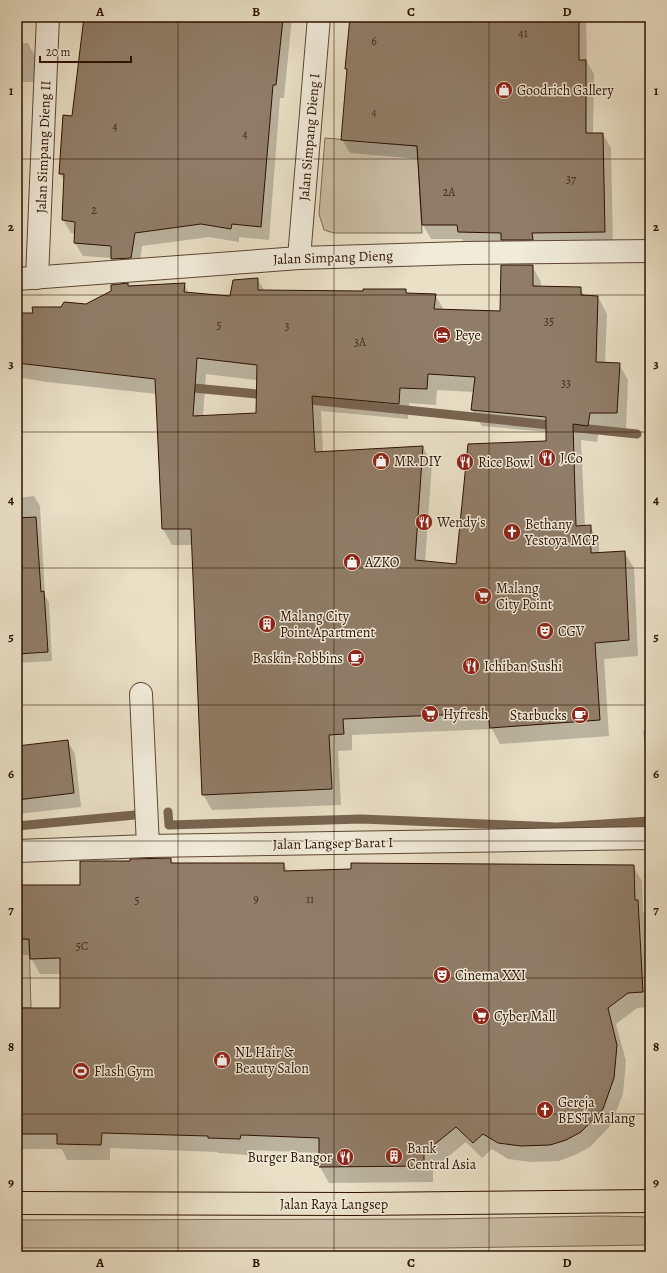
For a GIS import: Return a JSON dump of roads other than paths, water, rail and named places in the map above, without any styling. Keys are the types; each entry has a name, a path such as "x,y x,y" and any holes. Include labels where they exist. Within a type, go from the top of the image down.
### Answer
{"main road":[{"name":"Jalan Raya Langsep","path":"17,1203 358,1204 650,1202"}],"street":[{"name":"Jalan Simpang Dieng II","path":"27,278 48,17"},
{"name":"Jalan Simpang Dieng I","path":"299,258 319,17"},
{"name":"Jalan Simpang Dieng","path":"27,278 299,258 473,253 650,251"},
{"path":"141,694 148,846"},
{"name":"Jalan Langsep Barat I","path":"17,850 148,846 650,838"}],"waterway":[{"path":"183,387 268,395"},
{"path":"300,399 637,434"},
{"path":"168,812 169,825 361,819 557,827 649,821"},
{"path":"17,826 135,815"}],"place":[{"name":"Goodrich Gallery","path":"504,90"},
{"name":"Peye","path":"442,335"},
{"name":"J.Co","path":"547,458"},
{"name":"MR.DIY","path":"381,461"},
{"name":"Rice Bowl","path":"465,462"},
{"name":"Wendy's","path":"424,522"},
{"name":"Bethany Yestoya MCP","path":"512,532"},
{"name":"AZKO","path":"352,562"},
{"name":"Malang City Point","path":"483,596"},
{"name":"Malang City Point Apartment","path":"267,624"},
{"name":"CGV","path":"545,631"},
{"name":"Baskin-Robbins","path":"356,658"},
{"name":"Ichiban Sushi","path":"471,666"},
{"name":"Hyfresh","path":"430,714"},
{"name":"Starbucks","path":"580,715"},
{"name":"Cinema XXI","path":"442,975"},
{"name":"Cyber Mall","path":"481,1016"},
{"name":"NL Hair & Beauty Salon","path":"222,1060"},
{"name":"Flash Gym","path":"81,1071"},
{"name":"Gereja BEST Malang","path":"545,1110"},
{"name":"Bank Central Asia","path":"394,1156"},
{"name":"Burger Bangor","path":"345,1157"}]}
